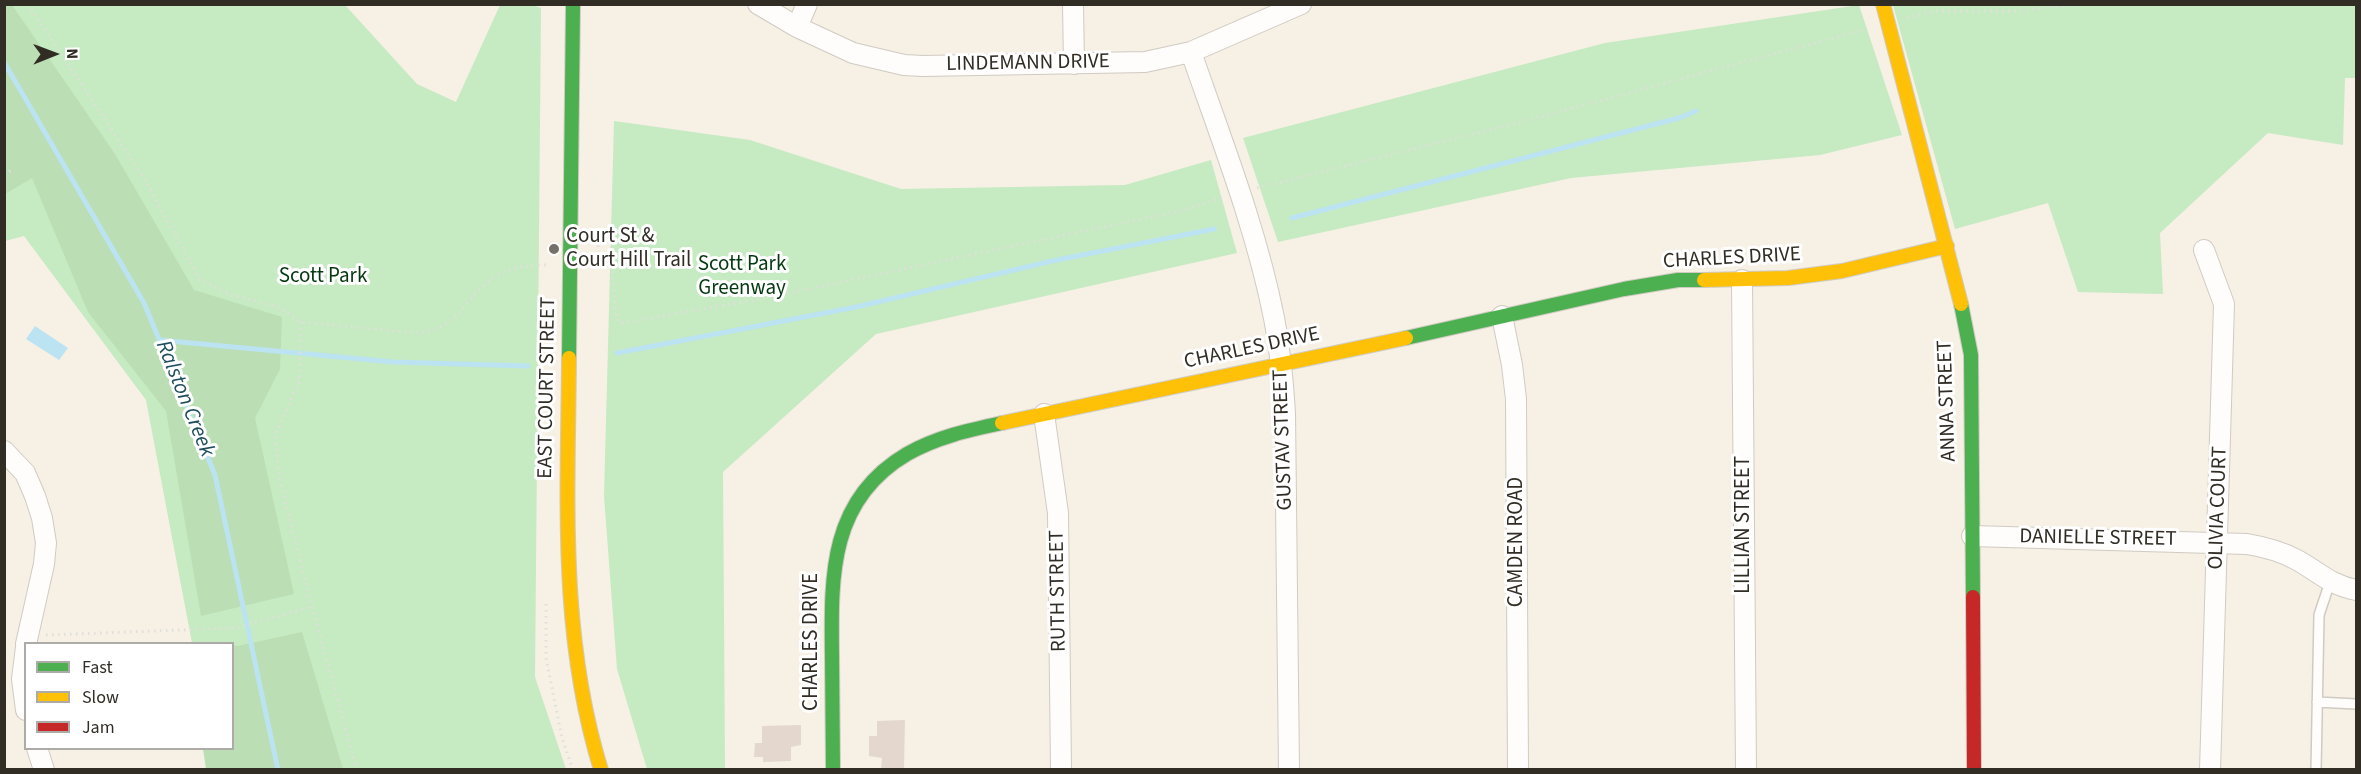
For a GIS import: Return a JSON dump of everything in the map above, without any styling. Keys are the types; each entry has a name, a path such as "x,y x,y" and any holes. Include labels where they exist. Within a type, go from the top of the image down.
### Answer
{"street":[{"name":"EAST COURT STREET","path":"573,4 567,557 569,608 585,708 601,770"},
{"name":"LINDEMANN DRIVE","path":"758,4 797,27 853,53 904,65 923,66 1145,62 1191,52 1301,4"},
{"path":"797,27 807,4"},
{"path":"1073,4 1074,64"},
{"name":"ANNA STREET","path":"1883,4 1958,289 1971,355 1974,770"},
{"name":"GUSTAV STREET","path":"1191,52 1259,253 1274,316 1281,364 1286,413 1289,770"},
{"name":"CHARLES DRIVE","path":"833,770 831,588 833,562 848,516 874,478 914,448 960,432 1624,289 1678,280 1788,278 1842,271 1947,246"},
{"name":"OLIVIA COURT","path":"2204,250 2224,304 2210,770"},
{"name":"LILLIAN STREET","path":"1742,280 1746,770"},
{"name":"CAMDEN ROAD","path":"1502,316 1516,399 1518,770"},
{"name":"RUTH STREET","path":"1044,414 1058,513 1061,770"},
{"path":"4,451 25,473 42,518 46,543 44,564 27,642"},
{"name":"DANIELLE STREET","path":"1972,536 2218,542 2273,548 2298,560 2330,582 2356,590"},
{"path":"24,664 22,679 24,694"},
{"path":"38,750 44,770"}],"lane":[{"path":"2316,770 2319,615 2330,582"},
{"path":"2317,702 2356,704"}],"path":[{"path":"28,4 145,180 200,280 232,295 278,307 301,322 405,333 432,330 457,316 489,281 515,267 557,265 570,259 582,265 598,264 598,237 610,240 616,316 618,321 623,323 765,298 1180,211 1239,192 1517,123 1936,11 2019,11 2078,4"},
{"path":"4,175 13,169"},
{"path":"301,322 299,382 276,432 278,472 357,770"},
{"path":"27,642 235,628 312,607"}],"green space":[{"path":"4,5 12,5 115,154 194,290 282,317 280,369 255,418 294,594 201,616 166,411 88,312 32,178 5,194"},
{"name":"Scott Park","path":"5,5 345,5 417,84 456,102 500,5 532,5 541,8 535,677 566,769 215,769 230,750 234,750 234,642 192,642 146,400 24,236 5,241"},
{"path":"1859,5 1902,135 1820,155 1571,178 1278,242 1243,138 1605,43"},
{"path":"1893,5 2356,5 2356,78 2345,78 2343,145 2268,133 2160,233 2163,294 2078,292 2048,203 1955,229"},
{"name":"Scott Park Greenway","path":"614,121 750,140 901,189 1125,185 1211,160 1237,253 876,334 723,472 725,769 647,769 617,669 604,496"},
{"path":"302,632 343,769 206,769 203,750 234,750 234,645"}],"water":[{"path":"35,326 68,348 59,360 26,339"}],"building":[{"path":"905,720 904,770 881,770 882,758 869,756 869,736 877,736 877,721"},
{"path":"801,725 801,745 791,747 791,761 763,762 763,757 754,757 755,743 762,743 762,726"}],"waterway":[{"name":"Ralston Creek","path":"4,62 144,303 215,475 278,770"},
{"path":"1292,218 1679,118 1696,111"},
{"path":"617,353 856,307 1052,261 1214,229"},
{"path":"159,340 393,362 528,366"}],"traffic: fast":[{"path":"569,358 573,4"},
{"path":"1406,338 1624,289 1678,280 1704,280"},
{"path":"1961,304 1971,355 1973,597"},
{"path":"833,770 832,597 840,542 849,517 862,494 881,473 907,454 965,431 1002,423"}],"traffic: slow":[{"path":"1883,4 1961,304"},
{"path":"1704,280 1788,278 1842,271 1947,246"},
{"path":"1002,423 1406,338"},
{"path":"569,358 568,514 572,617 578,668 601,770"}],"traffic: jam":[{"path":"1973,597 1974,770"}],"place":[{"name":"Court St & Court Hill Trail","path":"554,249"}]}
